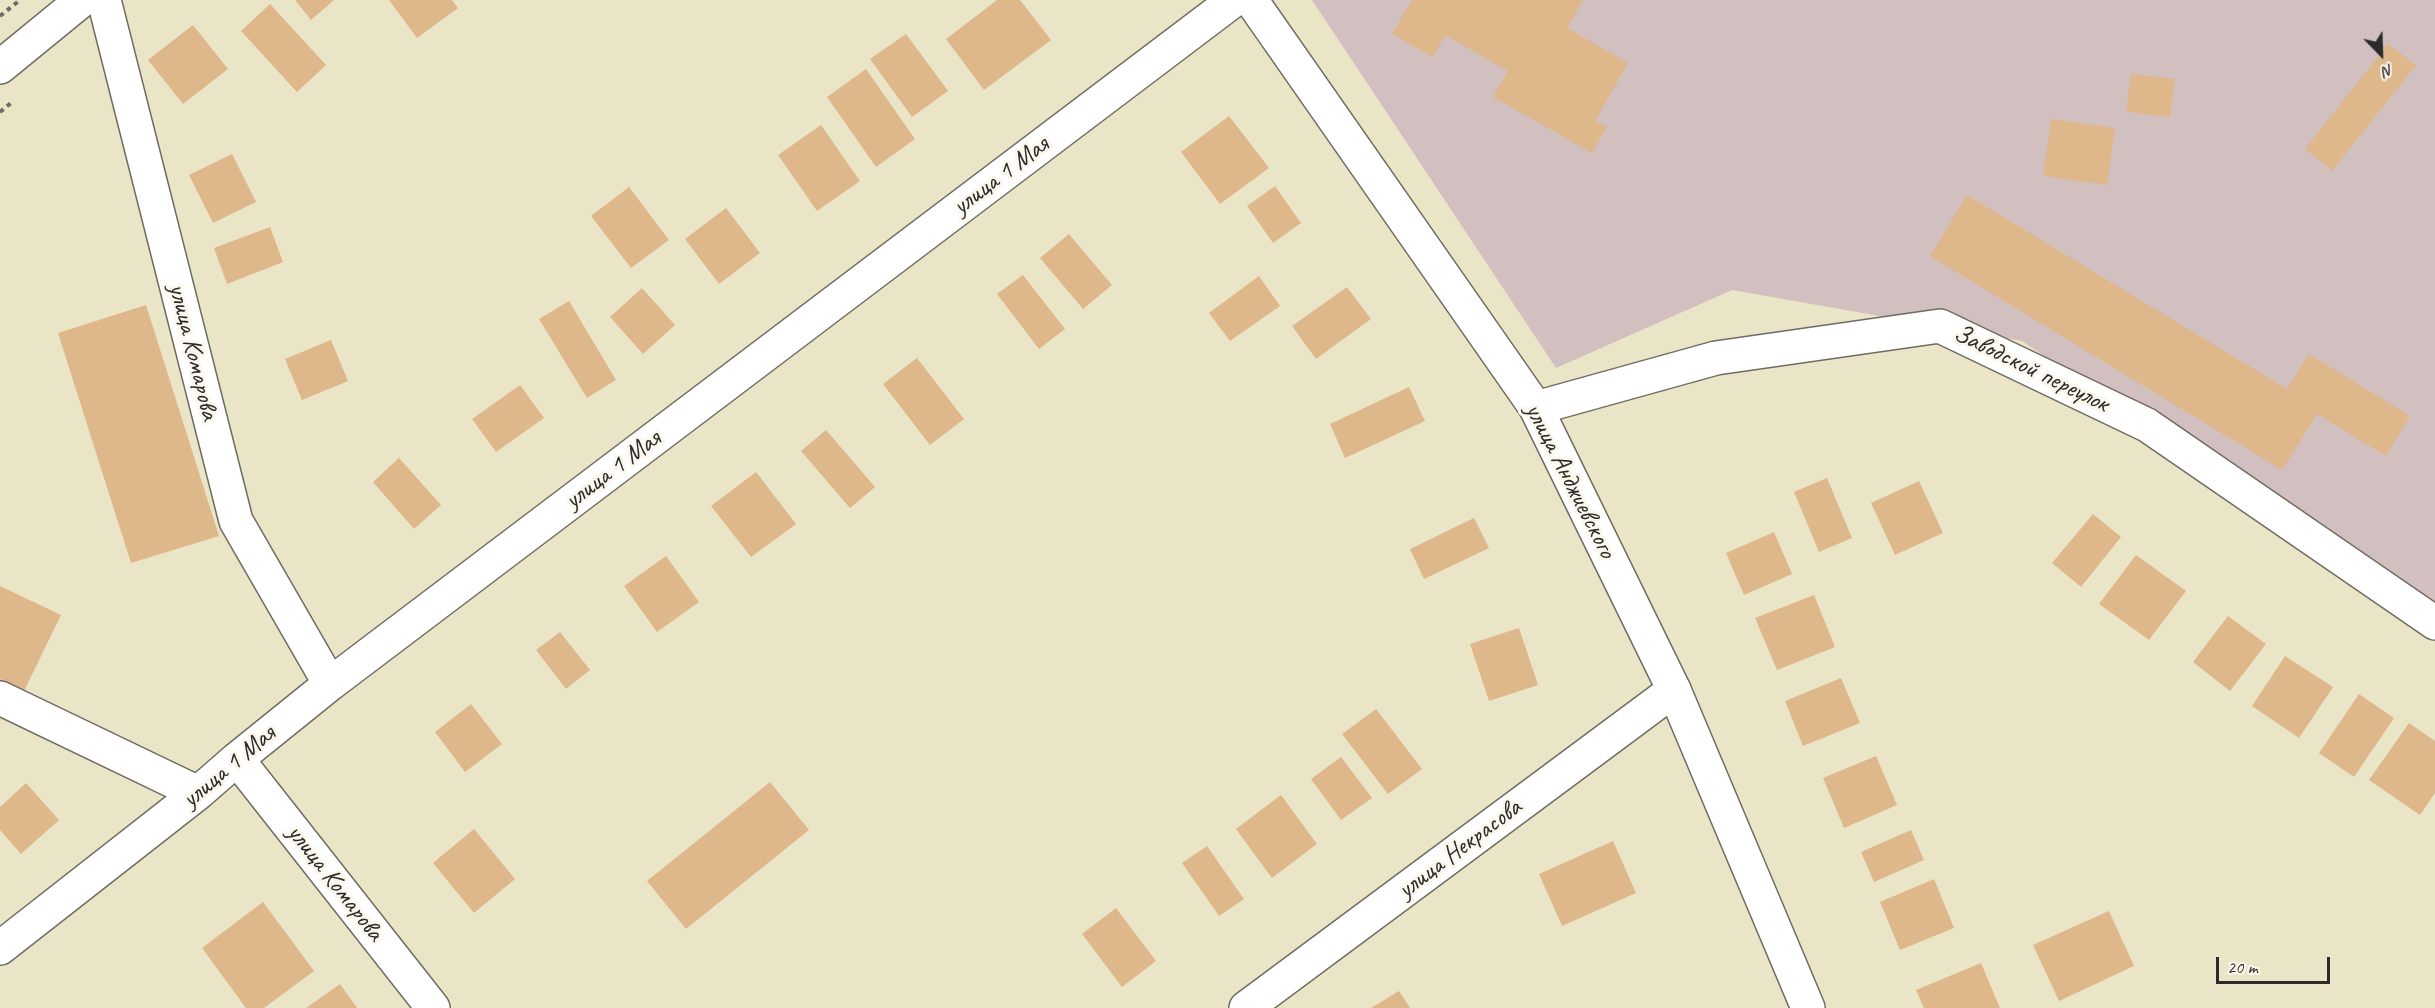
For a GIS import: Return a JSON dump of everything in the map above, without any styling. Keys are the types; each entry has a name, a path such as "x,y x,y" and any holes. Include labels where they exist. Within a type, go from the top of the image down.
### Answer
{"street":[{"path":"0,67 81,0"},
{"name":"улица Комарова","path":"104,0 237,521 330,684"},
{"name":"улица 1 Мая","path":"0,948 198,793 330,684 1234,0"},
{"name":"улица Анджиевского","path":"1251,0 1536,408 1674,690 1808,1008"},
{"name":"Заводской переулок","path":"1536,408 1716,358 1940,326 2147,425 2435,623"},
{"name":"улица Некрасова","path":"1246,1008 1674,690"},
{"path":"0,698 198,793"},
{"name":"улица Комарова","path":"237,759 433,1008"}],"path":[{"path":"0,16 20,0"}],"shaded area":[{"path":"1312,0 2435,0 2435,622 2022,341 1732,290 1556,368"}],"building":[{"path":"295,0 334,0 311,20"},
{"path":"389,0 452,0 458,8 417,38"},
{"path":"997,0 1020,0 1051,40 984,90 946,39"},
{"path":"1412,0 1583,0 1567,28 1628,63 1595,121 1607,127 1592,153 1493,97 1508,71 1445,35 1433,57 1392,34"},
{"path":"270,4 326,65 297,92 241,31"},
{"path":"193,25 228,69 183,104 148,60"},
{"path":"906,34 948,91 912,117 870,59"},
{"path":"2388,44 2416,65 2332,171 2305,149"},
{"path":"866,69 915,139 876,167 827,97"},
{"path":"2131,74 2175,79 2170,117 2126,112"},
{"path":"1229,116 1269,168 1220,204 1181,152"},
{"path":"2051,119 2115,128 2107,185 2043,176"},
{"path":"821,125 860,181 817,211 778,155"},
{"path":"232,154 256,202 213,223 189,175"},
{"path":"1275,186 1301,223 1273,243 1247,206"},
{"path":"629,187 669,240 631,268 591,216"},
{"path":"1967,195 2287,389 2309,354 2410,416 2386,456 2317,414 2282,470 1930,256"},
{"path":"726,208 760,253 719,284 685,239"},
{"path":"270,227 283,262 227,284 214,248"},
{"path":"1069,234 1112,285 1083,309 1040,258"},
{"path":"1023,275 1065,329 1039,349 997,294"},
{"path":"1259,276 1280,306 1230,341 1209,313"},
{"path":"1347,287 1371,319 1316,359 1292,326"},
{"path":"642,288 675,325 643,354 610,317"},
{"path":"569,301 616,380 587,398 539,319"},
{"path":"146,305 219,536 131,563 58,333"},
{"path":"331,340 348,381 302,400 285,359"},
{"path":"917,358 964,419 930,445 883,384"},
{"path":"520,385 544,418 496,452 472,419"},
{"path":"1409,387 1425,421 1345,458 1330,424"},
{"path":"826,430 875,487 850,508 801,451"},
{"path":"399,458 441,505 414,529 373,482"},
{"path":"756,472 796,524 751,557 711,506"},
{"path":"1827,478 1852,538 1819,552 1794,492"},
{"path":"1919,481 1943,533 1895,555 1871,503"},
{"path":"2093,514 2121,537 2081,587 2052,563"},
{"path":"1474,518 1489,548 1424,579 1410,549"},
{"path":"1774,532 1792,574 1744,595 1726,553"},
{"path":"2136,555 2186,591 2149,640 2099,604"},
{"path":"666,556 699,602 657,632 624,586"},
{"path":"0,586 61,615 24,691 0,679"},
{"path":"1814,595 1835,647 1777,670 1755,618"},
{"path":"2228,616 2266,644 2230,691 2193,662"},
{"path":"1519,628 1538,685 1489,701 1470,644"},
{"path":"560,632 590,670 566,689 536,650"},
{"path":"2285,656 2333,687 2299,738 2252,706"},
{"path":"1841,678 1860,723 1803,746 1785,701"},
{"path":"2359,694 2394,718 2354,777 2319,753"},
{"path":"471,704 502,744 465,772 435,732"},
{"path":"1376,709 1422,769 1388,794 1342,734"},
{"path":"2409,723 2435,741 2435,793 2420,815 2369,780"},
{"path":"1876,756 1897,805 1844,828 1823,778"},
{"path":"1341,757 1372,798 1341,820 1311,779"},
{"path":"770,782 809,830 686,929 647,881"},
{"path":"26,783 59,820 21,854 0,830 0,807"},
{"path":"1281,795 1317,844 1272,878 1236,829"},
{"path":"474,829 515,879 474,913 433,863"},
{"path":"1911,830 1924,860 1874,882 1861,852"},
{"path":"1613,841 1636,893 1562,926 1539,874"},
{"path":"1207,846 1244,899 1219,916 1182,863"},
{"path":"1934,879 1954,928 1900,950 1880,902"},
{"path":"263,902 314,971 264,1008 246,1008 202,948"},
{"path":"1116,908 1156,961 1122,987 1082,934"},
{"path":"2109,911 2134,966 2059,1001 2033,945"},
{"path":"1981,963 2000,1008 1924,1008 1916,990"},
{"path":"340,984 357,1008 306,1008"},
{"path":"1399,991 1410,1008 1371,1008"}]}
